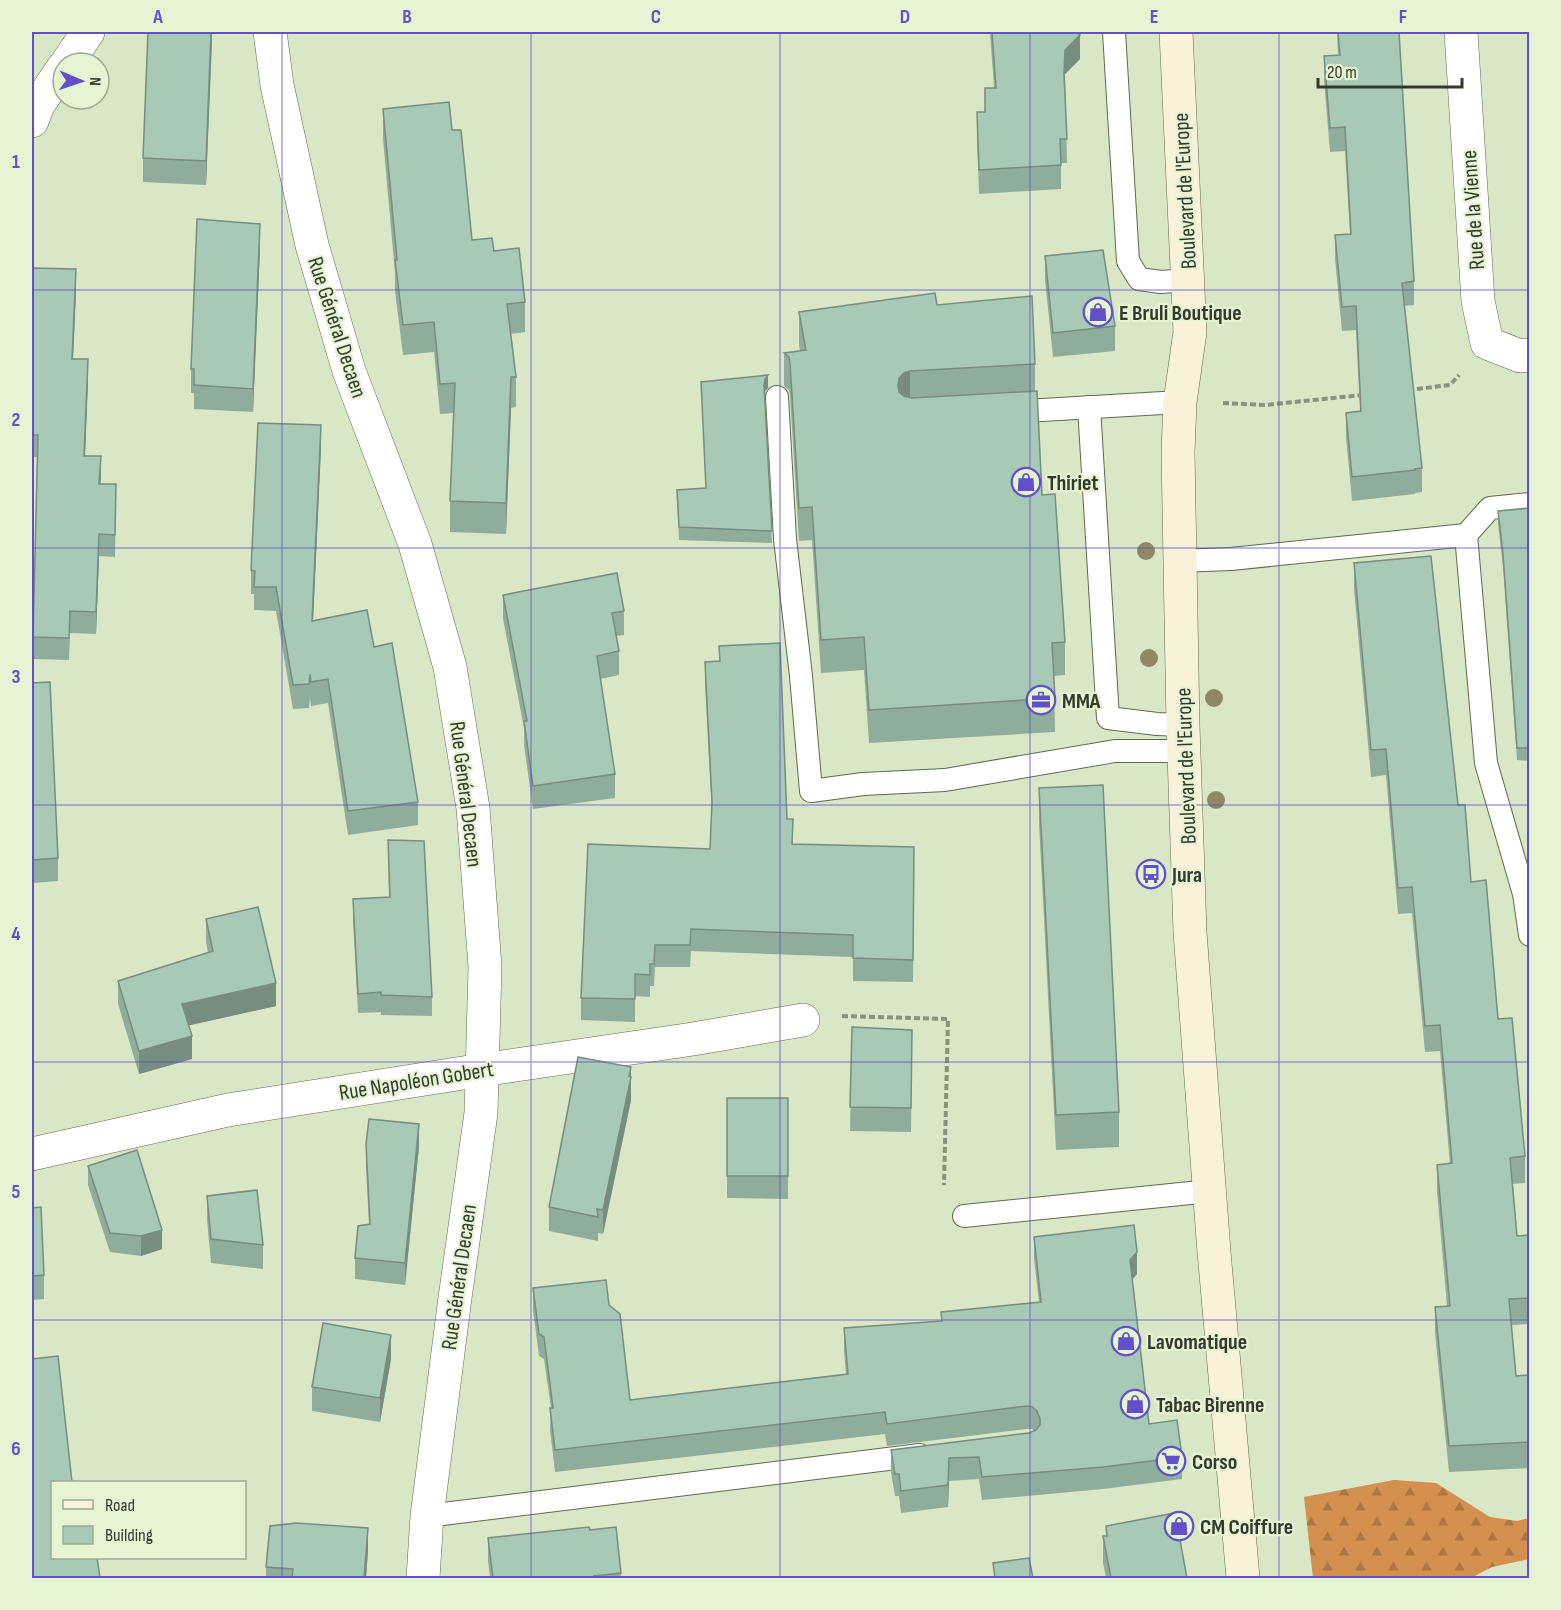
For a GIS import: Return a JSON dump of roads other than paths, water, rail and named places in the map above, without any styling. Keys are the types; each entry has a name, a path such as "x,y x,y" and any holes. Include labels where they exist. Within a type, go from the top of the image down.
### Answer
{"main road":[{"name":"Boulevard de l'Europe","path":"1176,32 1190,332 1180,402 1178,452 1190,932 1242,1578"},
{"name":"Boulevard de l'Europe","path":"1240,1535 1251,1578"}],"street":[{"path":"75,51 88,32"},
{"name":"Rue Général Decaen","path":"270,32 277,85 312,245 349,371 415,544 450,667 473,808 485,967 481,1113 427,1515 423,1578"},
{"name":"Rue de la Vienne","path":"1461,32 1478,301 1487,343 1520,356 1530,355"},
{"path":"32,121 51,87"},
{"name":"Rue Napoléon Gobert","path":"32,1154 228,1110 803,1020"}],"lane":[{"path":"1114,32 1128,261 1138,279 1161,282 1189,280"},
{"path":"777,397 785,539 801,676 811,791 863,784 945,780 1184,738"},
{"path":"982,414 1180,402"},
{"path":"1089,407 1108,718 1157,724 1184,738"},
{"path":"1179,561 1231,559 1466,535 1490,508 1530,504"},
{"path":"1466,535 1486,763 1524,894 1530,935"},
{"path":"964,1216 1210,1191"},
{"path":"427,1515 944,1452"}],"place":[{"name":"E Bruli Boutique","path":"1098,312"},
{"name":"Thiriet","path":"1026,482"},
{"name":"MMA","path":"1041,700"},
{"name":"Jura","path":"1151,874"},
{"name":"Lavomatique","path":"1126,1341"},
{"name":"Tabac Birenne","path":"1135,1404"},
{"name":"Corso","path":"1171,1461"},
{"name":"CM Coiffure","path":"1179,1526"}]}
